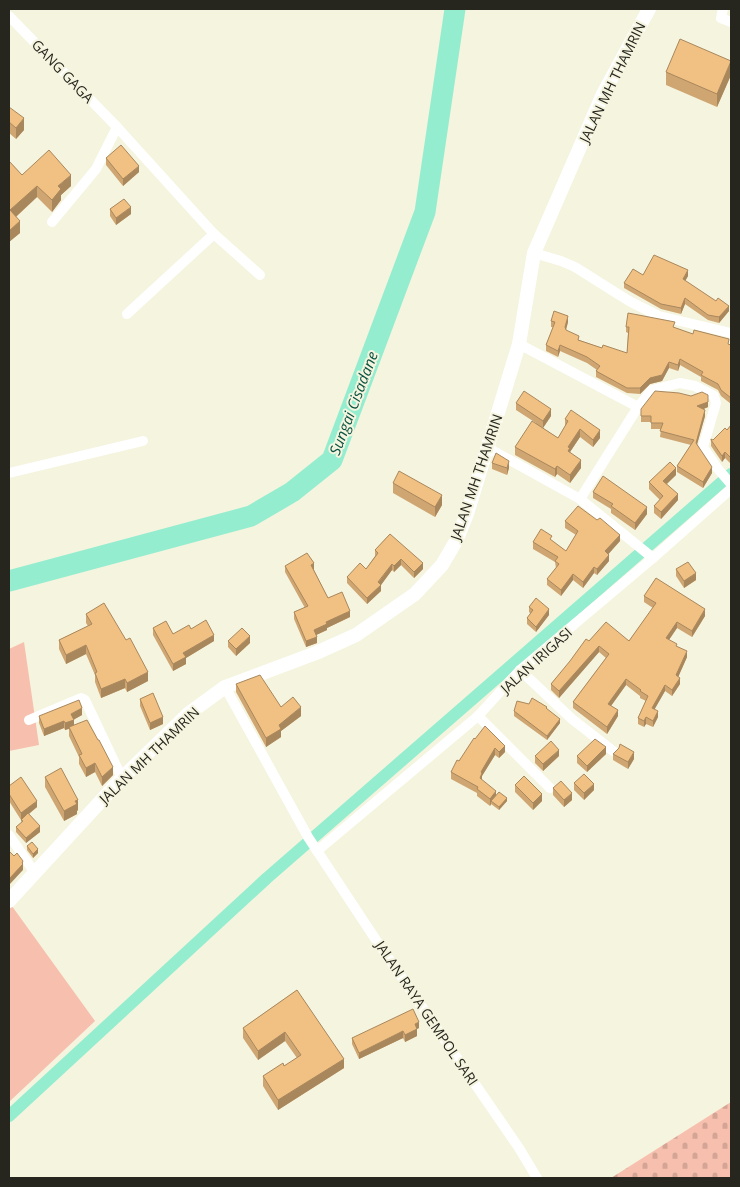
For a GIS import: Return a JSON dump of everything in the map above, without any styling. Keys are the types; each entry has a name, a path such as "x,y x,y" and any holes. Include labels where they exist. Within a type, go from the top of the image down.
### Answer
{"street":[{"name":"JALAN MH THAMRIN","path":"9,900 122,778 188,714 224,687 316,653 356,634 415,594 442,565 456,541 488,448 519,344 534,253 603,94 649,9"},
{"path":"723,9 720,18 731,22"},
{"name":"GANG GAGA","path":"9,16 117,127 214,234 260,275"},
{"path":"52,222 96,169 117,127"},
{"path":"127,314 214,234"},
{"path":"534,253 575,267 629,301 659,316 731,333"},
{"path":"519,344 638,407"},
{"path":"580,499 638,407 652,390 680,383 695,386 714,396 716,403 703,447 729,482"},
{"path":"9,473 142,441"},
{"path":"488,448 580,499 652,557"},
{"name":"JALAN IRIGASI","path":"316,849 478,716 520,670 652,557 729,482"},
{"path":"520,670 572,719 613,751"},
{"name":"JALAN RAYA GEMPOL SARI","path":"224,687 308,837 519,1148 537,1178"},
{"path":"30,720 81,698 85,700 122,778"},
{"path":"478,716 550,788"},
{"path":"9,835 36,873"}],"green space":[{"path":"24,642 39,745 9,751 9,649"},
{"path":"9,902 95,1021 9,1102"},
{"path":"731,1102 731,1178 611,1178"}],"building":[{"path":"680,39 731,61 717,94 666,72"},
{"path":"9,107 24,118 16,128 9,122"},
{"path":"121,145 139,166 123,179 106,158"},
{"path":"49,150 71,175 58,186 61,189 52,200 37,186 10,210 20,221 9,231 9,161 22,175"},
{"path":"124,199 131,207 116,218 110,209"},
{"path":"654,255 688,270 683,279 716,301 718,298 729,306 719,317 708,315 685,298 681,308 661,304 624,283 633,269 643,275"},
{"path":"554,311 568,316 566,330 579,336 578,340 602,348 603,345 627,353 629,327 626,327 628,313 675,322 673,327 693,334 694,330 729,339 728,344 731,345 731,398 721,390 718,384 701,375 703,372 680,359 678,365 669,362 662,375 650,378 640,388 627,388 596,371 600,366 587,357 560,345 558,351 546,345 555,322 551,321"},
{"path":"524,391 551,409 543,421 516,403"},
{"path":"655,391 691,396 702,392 708,395 708,402 697,406 705,410 696,443 712,467 703,482 677,466 694,440 660,431 663,423 651,423 651,416 641,416 641,409"},
{"path":"571,410 600,430 593,440 580,429 568,447 570,448 568,451 581,460 570,475 557,466 555,469 515,447 532,421 558,438 568,421 565,419"},
{"path":"731,425 731,458 725,452 722,456 711,439 713,440 725,428 727,430"},
{"path":"496,453 509,461 507,468 492,463"},
{"path":"670,462 676,468 663,481 678,494 661,512 654,506 663,496 649,482"},
{"path":"399,471 442,495 435,507 393,483"},
{"path":"603,476 647,507 635,523 611,506 613,504 593,492"},
{"path":"578,506 597,520 600,518 620,535 605,551 609,555 597,569 594,567 583,582 573,574 561,590 547,579 559,564 555,561 558,557 533,542 541,529 552,536 550,539 566,551 578,531 565,521"},
{"path":"390,534 423,563 414,572 401,559 394,566 392,564 378,582 381,585 367,598 347,577 360,563 366,569 378,553 375,550"},
{"path":"307,553 314,563 311,565 328,598 342,592 350,611 314,630 317,637 306,641 294,612 308,606 285,566"},
{"path":"688,562 696,573 684,581 676,569"},
{"path":"656,578 705,609 692,631 677,622 666,638 677,644 676,646 687,651 676,675 680,678 672,690 665,685 652,708 658,711 653,721 646,717 644,721 638,718 648,696 626,679 608,704 618,710 607,727 573,702 609,654 599,646 559,691 551,684 586,639 589,641 606,622 629,641 656,603 644,596"},
{"path":"536,598 549,609 536,627 527,618 533,610 529,607"},
{"path":"104,603 126,640 130,638 148,672 127,683 125,679 101,689 95,673 97,672 86,645 66,655 59,640 92,624 86,614"},
{"path":"206,620 214,635 183,653 186,657 173,664 153,628 166,621 173,634 189,625 191,629"},
{"path":"242,628 250,636 236,649 228,641"},
{"path":"260,675 281,707 293,697 301,707 279,725 281,729 266,738 236,684"},
{"path":"153,693 163,717 150,723 140,699"},
{"path":"532,698 547,707 560,719 547,736 514,711 517,701 529,704"},
{"path":"79,700 82,708 71,714 74,720 65,723 64,721 44,729 39,716"},
{"path":"87,720 113,767 102,777 95,763 86,768 79,755 82,754 69,727"},
{"path":"485,726 505,746 499,752 495,748 481,772 480,778 496,791 490,799 477,789 478,787 451,772 457,760 459,761 474,738"},
{"path":"595,739 606,747 587,766 577,756"},
{"path":"551,741 559,750 543,764 535,756"},
{"path":"620,744 634,752 628,762 613,754"},
{"path":"61,768 78,800 75,801 77,804 64,811 45,777"},
{"path":"584,774 594,784 584,793 574,783"},
{"path":"524,776 542,794 533,803 515,785"},
{"path":"21,777 37,801 21,813 9,794 9,786"},
{"path":"561,781 572,793 564,800 553,788"},
{"path":"499,792 507,798 499,807 491,801"},
{"path":"28,813 40,826 26,838 16,827"},
{"path":"32,842 38,849 33,854 27,846"},
{"path":"9,851 14,856 17,853 23,864 9,879"},
{"path":"297,990 344,1059 278,1100 263,1076 283,1063 284,1066 301,1055 285,1032 258,1051 243,1028"},
{"path":"413,1009 419,1022 415,1024 417,1029 405,1035 403,1031 359,1053 352,1038"}],"waterway":[{"name":"Sungai Cisadane","path":"9,581 251,516 292,492 332,460 425,212 455,9"},
{"path":"9,1116 267,878 731,474"}]}
